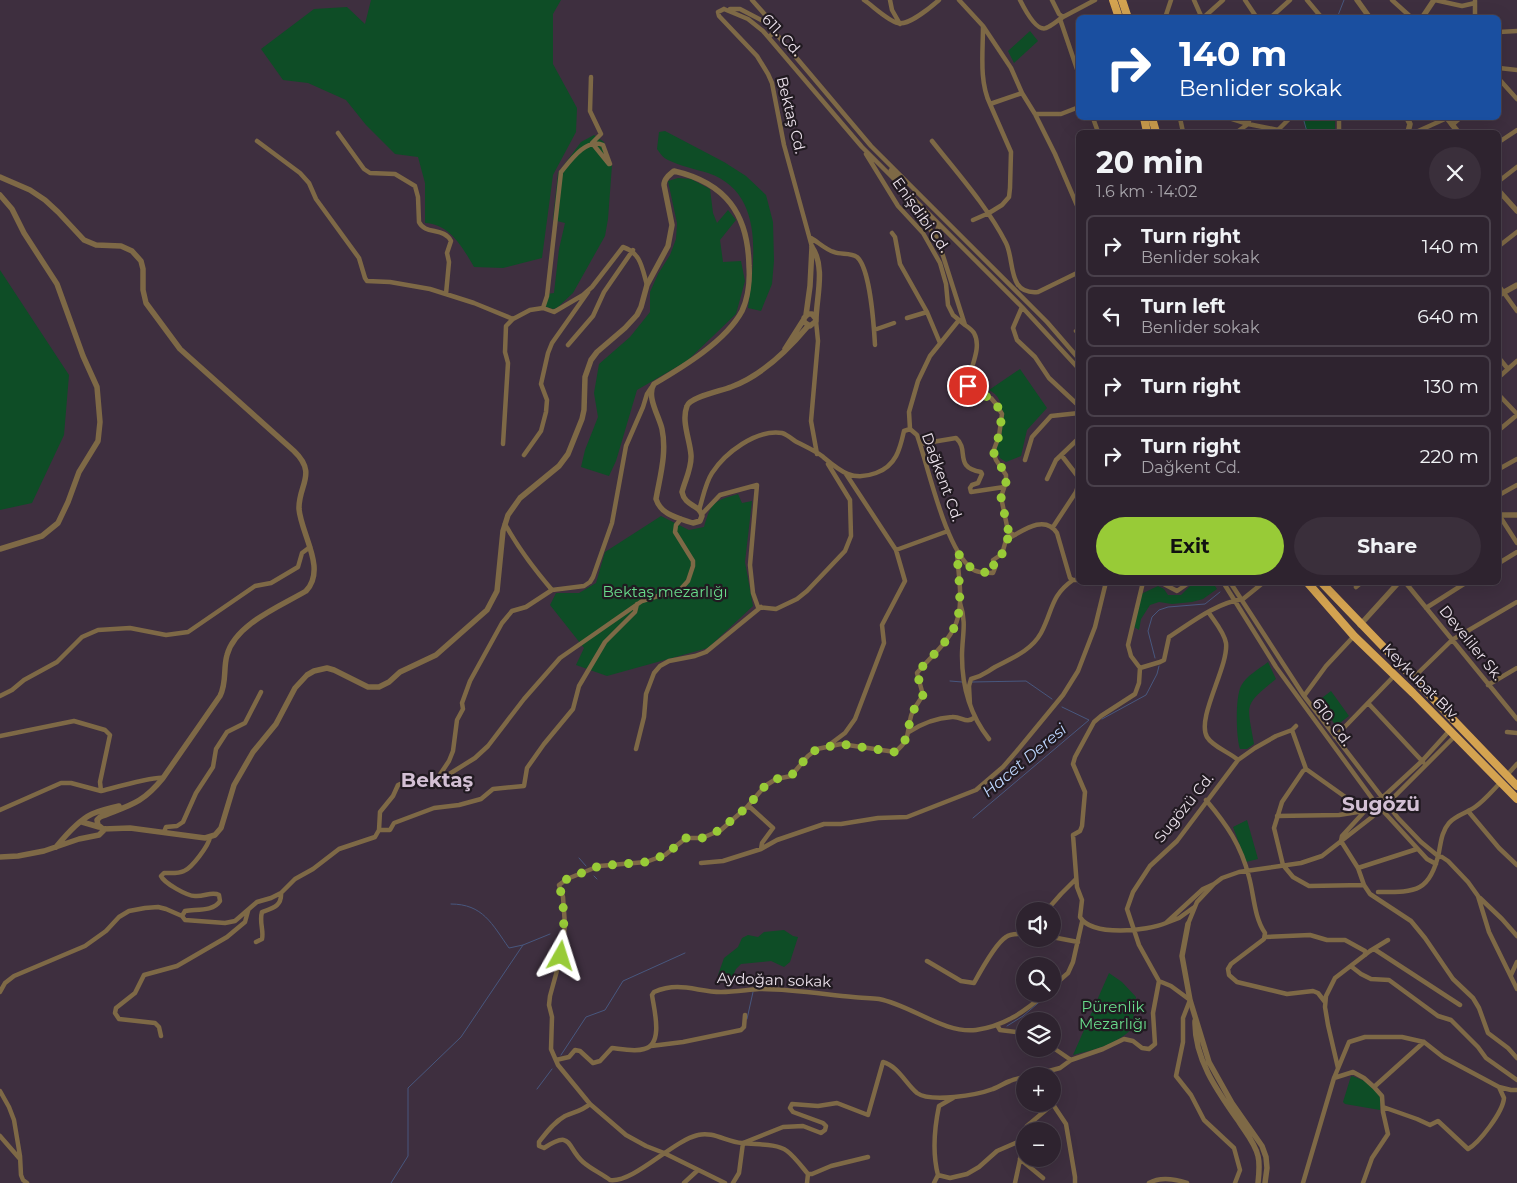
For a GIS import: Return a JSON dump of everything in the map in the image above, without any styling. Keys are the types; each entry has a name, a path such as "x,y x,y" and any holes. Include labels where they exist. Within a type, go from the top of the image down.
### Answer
{"highway":[{"path":"1113,0 1118,15"},
{"path":"1122,0 1127,15"},
{"name":"Keykubat Blv.","path":"1310,585 1354,636 1517,799"},
{"name":"Keykubat Blv.","path":"1323,585 1517,786"},
{"path":"1507,775 1517,780"},
{"path":"1500,783 1517,803"}],"street":[{"path":"752,0 768,18 775,31 769,37"},
{"path":"864,0 892,21 900,24 908,22 939,0"},
{"path":"890,0 892,10 900,24"},
{"path":"958,0 983,26 1011,68 1022,93 1055,154 1076,203"},
{"path":"1020,0 1035,25 1044,29 1091,1"},
{"path":"1052,0 1062,18 1076,65"},
{"path":"1166,15 1171,0"},
{"path":"1194,0 1202,15"},
{"path":"1206,15 1223,0"},
{"path":"1245,0 1254,15"},
{"path":"1273,15 1290,0"},
{"path":"1307,0 1320,15"},
{"path":"1392,0 1409,15"},
{"path":"1424,15 1434,0 1462,6 1475,2 1475,15"},
{"path":"1359,1 1368,15"},
{"name":"611. Cd.","path":"724,9 740,9 767,23 851,124 1047,322 1076,356"},
{"name":"611. Cd.","path":"724,9 748,18 769,37 862,146 1022,307 1076,367"},
{"name":"Bektaş Cd.","path":"724,9 718,12 719,16 757,56 772,83 784,145 812,247"},
{"path":"763,31 767,23 764,14"},
{"path":"973,220 1002,205 1009,197 1011,152 985,94 983,26"},
{"path":"1501,32 1517,31"},
{"path":"1501,68 1517,70"},
{"path":"543,308 547,296 561,172 570,161 601,134 590,111 591,77"},
{"path":"1501,81 1517,99"},
{"path":"990,104 1022,93"},
{"path":"1035,114 1061,114 1076,108"},
{"path":"1235,120 1275,130"},
{"path":"1240,130 1248,124 1249,120"},
{"path":"1280,130 1288,120"},
{"path":"1420,130 1443,120"},
{"path":"1448,120 1456,130"},
{"path":"1452,125 1458,120"},
{"path":"1501,141 1517,130"},
{"path":"338,134 364,169 370,174 395,174 415,186 418,197 418,222 420,226 424,229 445,234 451,241 447,252 449,262 446,294"},
{"path":"257,141 300,173 309,183 316,199 359,258 366,280 369,282 403,284 446,294 513,319"},
{"path":"932,141 988,213 1007,246 1014,279 1026,301"},
{"path":"598,142 603,145 609,156 610,165 592,143 598,142"},
{"name":"Enişdibi Cd.","path":"862,146 898,206 923,233 940,263 946,284 948,305 958,320"},
{"path":"884,159 899,181"},
{"path":"1501,179 1517,167"},
{"path":"80,824 130,828 193,837 210,837 215,835 221,828 234,785 253,752 276,724 295,688 307,675 327,668 368,687 379,687 389,682 400,672 436,655 487,610 497,591 505,524 512,508 520,498 559,466 568,454 582,420 585,377 591,360 597,352 637,315 647,284 670,240 672,225 664,181 674,171 709,183 730,201 743,224 749,256 750,276 741,312 713,344 654,384 647,394 626,446 612,523 594,577 584,586 552,590 526,607 512,611 502,624 470,681 462,704 463,709 457,720 451,756 443,772 435,782"},
{"path":"0,177 30,190 44,200 84,240 96,245 121,246 132,251 141,261 146,303 180,348 304,462 306,482 301,495 300,511 310,546 314,571 311,586 306,591 250,624 231,644 226,656 225,683 220,696 163,778 146,797 100,817 101,834 30,854 0,857"},
{"path":"1501,192 1517,211"},
{"path":"0,195 12,210 24,233 57,284 83,356 97,386 100,422 98,441 78,472 58,524 42,536 0,549"},
{"path":"918,214 938,240"},
{"name":"Enişdibi Cd.","path":"939,225 937,230 938,240 965,324 975,334 977,351 968,378 968,386 974,392 991,398 1002,414 999,436 993,452 998,465 1006,473 1006,482 1001,497 1009,532 1014,535"},
{"path":"1501,244 1517,232"},
{"path":"892,233 895,237 900,264 927,312 940,343"},
{"path":"810,238 829,250 856,257 861,263 865,271 874,330 874,345"},
{"path":"524,455 541,431 546,412 547,400 542,384 552,343 623,247 633,250 639,258 647,284"},
{"path":"812,247 810,286 805,324 809,326 818,341"},
{"path":"812,247 817,256 819,276 816,320 818,341 811,421 817,454"},
{"path":"568,345 592,316 604,292 633,250"},
{"path":"1020,287 1030,293 1038,292 1076,273"},
{"path":"1517,285 1501,294 1517,311"},
{"path":"503,444 508,363 505,352 506,326 513,319 530,310 543,308 554,312 583,295 592,287"},
{"path":"1022,307 1013,328 1017,340 1035,356 1049,378 1076,403"},
{"path":"907,318 927,312"},
{"path":"784,351 805,317 812,314 816,320"},
{"path":"701,512 686,502 682,492 691,462 685,415 688,403 693,399 729,388 750,379 795,342 816,320"},
{"path":"910,429 909,412 918,381 930,356 958,320 965,324"},
{"path":"874,330 894,323"},
{"path":"1501,360 1508,368"},
{"path":"1501,375 1517,361"},
{"path":"652,387 652,395 660,422 664,449 656,499 665,513 695,523 700,521 711,475 724,457 742,444 761,435 782,433 846,474 896,550 905,581 882,625 884,642 855,719 845,733 827,746"},
{"path":"1501,397 1517,414 1501,428"},
{"path":"1024,460 1032,437 1051,416 1076,413"},
{"name":"Dağkent Cd.","path":"846,474 864,477 887,467 896,459 904,431 910,429 917,435 948,531 957,552 972,569 982,573 993,573 993,560 1002,554 1006,540 1014,535"},
{"path":"920,444 956,438 961,447 965,465 982,474 978,483 970,488 971,492 1004,487"},
{"path":"1047,480 1056,460 1076,441"},
{"path":"1062,456 1076,474"},
{"path":"1501,468 1517,459"},
{"path":"701,512 720,495 758,486 750,565 753,593 758,607 776,609 807,591 845,551 851,536 850,500 825,460"},
{"path":"1501,494 1517,485"},
{"path":"1053,527 1076,492"},
{"path":"1501,515 1517,515"},
{"path":"1501,518 1517,543"},
{"path":"0,992 6,983 20,972 85,946 106,931 119,917 129,911 158,907 182,916 185,920 225,923 234,921 257,902 271,898 281,892 339,849 351,844 371,840 380,830 380,812 393,796 398,785 409,780 435,782 442,780 482,752 524,699 560,658 637,604 649,598 675,594 684,587 688,581 693,561 675,532 676,525 681,519"},
{"path":"1014,535 1036,524 1041,523 1053,527 1057,533 1070,578 1076,580"},
{"path":"505,524 532,567 552,590"},
{"path":"896,550 948,531"},
{"path":"0,696 12,690 24,680 58,662 82,637 98,630 130,628 166,636 188,632 255,586 271,584 298,568 302,553 310,546"},
{"path":"725,1183 626,1135 590,1104 557,1063 551,1049 552,1017 549,1005 561,956 565,925 563,897 559,885 567,879 599,866 646,862 665,855 686,838 702,838 720,830 747,807 771,782 791,776 808,756 817,749 841,744 894,752 904,744 909,732 911,715 923,695 917,673 949,636 958,619 957,552"},
{"path":"1501,562 1517,552"},
{"path":"970,706 969,686 971,680 985,675 1028,649 1042,633 1059,591 1076,580"},
{"path":"701,863 722,861 762,849 777,840 824,824 907,817 976,790 1003,767 1063,695 1078,671 1095,627 1105,585"},
{"path":"1061,979 1068,973 1073,962 1082,922 1080,917 1082,900 1077,887 1073,835 1080,831 1082,826 1085,792 1073,764 1094,722 1135,694 1139,683 1140,668 1131,656 1128,645 1142,585"},
{"path":"1166,585 1177,591 1186,585"},
{"name":"610. Cd.","path":"1225,585 1276,667 1374,801 1417,849 1427,859 1436,864"},
{"name":"610. Cd.","path":"1232,585 1304,696 1382,798 1421,842 1438,856 1448,861 1468,882 1478,896"},
{"path":"1140,668 1164,660 1169,637 1220,606 1243,600 1260,585"},
{"path":"1360,625 1396,585"},
{"name":"Develiler Sk.","path":"1407,585 1517,718"},
{"path":"1426,608 1462,585"},
{"path":"959,602 964,616 963,677 970,706 978,725 989,739"},
{"path":"1413,678 1452,640 1517,602"},
{"path":"380,830 390,830 394,823 434,808 459,805 481,799 493,789 524,786 527,768 544,744 574,709 579,686 606,642 635,612 637,604"},
{"path":"636,749 644,717 646,694 654,673 660,666 669,661 706,652 761,607"},
{"path":"1209,613 1224,636 1226,646 1207,713 1205,732 1210,740 1238,760"},
{"path":"1304,696 1326,666 1354,636"},
{"path":"1488,685 1517,668"},
{"path":"1335,737 1395,675"},
{"path":"164,832 166,827 177,826 183,822 196,793 213,767 216,749 227,732 245,723 261,692"},
{"path":"1368,703 1424,762"},
{"path":"909,732 921,725 952,717 966,721 970,721 975,717"},
{"path":"0,736 74,721 105,730 110,738 100,782 101,791"},
{"name":"Sugözü Cd.","path":"1159,981 1143,954 1127,909 1133,892 1150,866 1177,841 1238,760 1276,736 1294,728 1306,770"},
{"path":"1507,732 1517,733"},
{"path":"1166,923 1203,889 1230,875 1247,870 1301,863 1322,856 1381,810 1452,733"},
{"path":"1340,841 1342,836 1374,801 1382,798 1424,762"},
{"path":"1507,775 1517,764"},
{"path":"1364,885 1309,886 1293,877 1283,866 1274,828 1282,802 1290,788 1303,771 1306,770 1365,810"},
{"path":"0,810 61,783 71,782 101,791 138,783 154,777 163,778"},
{"path":"1378,892 1402,892 1425,885 1436,864 1442,834 1450,822 1488,797 1500,783"},
{"path":"1206,800 1231,831 1247,870 1259,921 1266,933 1265,936"},
{"path":"56,847 65,836 94,813 123,804 131,805"},
{"path":"747,807 751,808 773,828 762,843 762,849"},
{"path":"1277,816 1339,815 1365,810"},
{"path":"1468,811 1499,848 1517,865"},
{"path":"80,824 85,837"},
{"path":"92,836 99,825"},
{"path":"182,916 184,911 201,910 216,906 220,901 219,895 214,893 198,897 190,896 164,881 161,876 164,873 181,872 188,869 209,842 210,837"},
{"path":"1340,841 1358,868 1364,885 1370,894 1411,920 1453,979 1473,998 1480,1008 1488,1033 1508,1048 1517,1058"},
{"path":"1358,868 1417,849"},
{"path":"1053,902 1076,879"},
{"path":"1214,884 1188,911 1182,956 1190,1000 1209,1062 1232,1103 1262,1146 1267,1168 1265,1183"},
{"path":"256,942 262,940 263,931 260,919 262,912 276,907 281,899 281,892"},
{"path":"1478,896 1517,936"},
{"path":"1478,896 1489,932 1517,989"},
{"path":"1186,919 1192,898"},
{"path":"1178,912 1191,906"},
{"path":"161,1036 159,1027 154,1023 119,1019 115,1013 116,1008 135,993 144,975 177,966 227,937 245,922 249,910"},
{"path":"1082,922 1110,931 1134,930 1186,919"},
{"path":"927,961 961,981 974,983 1004,938 1011,934 1016,934"},
{"path":"1324,1002 1313,991 1287,994 1238,982 1231,978 1228,969 1231,964 1265,936 1278,937 1303,934 1327,940 1345,940 1365,951 1365,956"},
{"path":"1061,939 1078,942"},
{"path":"1338,1070 1324,1002 1327,992 1335,978 1388,940"},
{"path":"1374,949 1460,1005"},
{"path":"1511,975 1517,962"},
{"path":"1352,967 1371,979 1389,980 1438,1016 1450,1020 1478,1047 1486,1058 1517,1080"},
{"path":"1061,1067 1071,1060 1103,1049 1124,1039 1133,1041 1142,1048 1149,1050 1155,1044 1153,1013 1159,981 1171,986 1190,1000"},
{"name":"Aydoğan sokak","path":"651,1046 655,1039 656,1022 652,995 658,990 682,986 714,992 778,990 878,999 894,1003 946,1026 974,1030 996,1026 1023,1012 1035,1002"},
{"path":"1190,1000 1183,1018 1183,1042 1176,1076 1191,1094 1204,1120 1234,1148 1240,1170 1235,1183"},
{"path":"557,1063 569,1057 575,1050 580,1051 593,1063 600,1061 612,1048 644,1050 651,1046 683,1042 741,1030 744,1027 745,1016"},
{"path":"1195,1016 1195,1030 1203,1064 1254,1145 1258,1157 1258,1183"},
{"path":"996,1026 1000,1030 1016,1032"},
{"path":"1303,1183 1334,1078 1346,1045 1349,1042 1365,1037 1402,1037 1424,1042 1443,1057 1499,1087 1517,1090"},
{"path":"1374,1087 1424,1042"},
{"path":"1061,1053 1071,1060"},
{"path":"743,1144 783,1127 803,1126 821,1132 825,1130 826,1126 823,1123 793,1112 790,1108 795,1103 818,1106 837,1103 868,1115 883,1062 888,1063 918,1093 931,1098 992,1090 1016,1079"},
{"path":"1334,1078 1353,1072 1364,1078 1382,1096 1388,1134 1372,1158 1363,1183"},
{"path":"1383,1108 1417,1119 1430,1126 1435,1122 1442,1123 1468,1149 1488,1129 1502,1107 1504,1098 1499,1087"},
{"path":"0,1091 14,1120 23,1180 27,1183"},
{"path":"934,1183 938,1175 934,1157 936,1121 939,1106 957,1096"},
{"path":"590,1104 583,1110 567,1115 556,1122 538,1142 539,1146 544,1148 556,1140 565,1140 571,1144 583,1162 612,1180 630,1175 681,1142 697,1135 714,1135 728,1141 772,1146 786,1150 808,1174 807,1183"},
{"path":"1034,1122 1045,1112"},
{"path":"1058,1112 1066,1124 1076,1177 1075,1183"},
{"path":"0,1136 20,1160"},
{"path":"938,1175 950,1178 967,1174 997,1151 1016,1143"},
{"path":"733,1183 739,1172 743,1144"},
{"path":"808,1174 830,1166 868,1157"},
{"path":"1015,1183 1018,1167"},
{"path":"1029,1167 1043,1178"},
{"path":"684,1183 698,1170"},
{"path":"1149,1183 1153,1181 1188,1183"}],"green space":[{"path":"371,0 561,0 553,14 553,64 577,108 576,132 553,175 542,258 503,268 474,267 449,232 434,224 425,223 425,183 418,157 395,154 366,125 346,100 308,83 283,80 261,49 314,9 347,7 365,24"},
{"path":"1030,31 1038,41 1014,63 1008,51"},
{"path":"1303,120 1335,120 1335,130 1306,130"},
{"path":"665,131 724,162 746,176 766,195 773,222 774,261 772,284 761,311 748,308 752,270 752,230 748,212 740,196 727,183 708,173 677,164 665,158 657,149 659,132"},
{"path":"594,135 604,142 612,165 605,236 573,293 557,308 553,309 542,306 547,294 554,293 559,249 565,223 553,220 558,173 581,142"},
{"path":"678,178 691,179 710,189 713,213 717,223 728,210 736,220 720,240 723,262 741,261 745,281 736,314 687,361 637,390 616,461 609,476 581,467 585,450 598,417 594,393 599,364 630,337 650,312 650,292 658,274 670,255 676,239 677,223 668,181"},
{"path":"0,270 69,375 64,435 32,503 0,510"},
{"path":"1020,369 1047,408 1027,430 1021,456 1006,462 1000,458 994,442 1001,421 1001,407 995,394 989,390"},
{"name":"Bektaş mezarlığı","path":"738,494 742,503 752,501 745,562 753,606 708,648 607,676 576,665 584,648 550,605 556,593 579,593 596,583 605,552 661,516 689,530 704,527 709,512 715,504"},
{"path":"1191,585 1214,585 1217,589 1203,599 1192,602 1172,604 1159,602 1150,605 1141,619 1139,630 1134,627 1141,594 1158,586 1164,589 1168,595 1181,595"},
{"path":"1268,662 1276,679 1258,695 1250,706 1249,713 1254,744 1247,749 1240,749 1237,718 1239,692 1246,679"},
{"path":"1331,691 1349,716 1336,726 1318,701"},
{"path":"1247,820 1258,859 1246,862 1233,827"},
{"path":"784,930 798,937 790,962 784,967 771,961 741,964 736,969 729,984 725,984 718,975 724,958 738,947 742,938 748,935 758,937 764,932"},
{"name":"Pürenlik Mezarlığı","path":"1109,973 1122,982 1136,997 1132,1029 1111,1043 1073,1055"},
{"path":"1351,1076 1364,1081 1376,1090 1380,1099 1380,1110 1345,1104 1343,1102"}],"waterway":[{"name":"Hacet Deresi","path":"1338,15 1344,0"},
{"name":"Hacet Deresi","path":"1304,121 1306,130"},
{"name":"Hacet Deresi","path":"1155,658 1148,631 1152,617 1159,610 1168,607 1205,604 1220,592"},
{"name":"Hacet Deresi","path":"1102,719 1146,695 1159,666"},
{"path":"950,681 962,682"},
{"path":"972,682 1026,681 1052,699"},
{"name":"Hacet Deresi","path":"973,818 1089,720 1062,707"},
{"path":"579,858 586,866"},
{"path":"594,876 597,879"},
{"path":"451,904 471,908 486,917 509,948 523,945 550,934"},
{"path":"391,1183 408,1156 408,1088 461,1037 523,945"},
{"path":"561,1055 586,1017 605,1010 623,981 685,953"},
{"path":"747,1019 753,992"},
{"path":"1007,1026 1023,1016 1039,1002"},
{"path":"537,1089 552,1069"}],"tunnel":[{"path":"905,191 919,214"}],"district":[{"name":"Bektaş","path":"437,780"},
{"name":"Sugözü","path":"1381,804"}],"route":[{"path":"561,956 565,916 563,897 559,885 567,879 599,866 646,862 665,855 686,838 702,838 720,830 747,807 765,786 776,779 791,776 800,764 817,749 841,744 894,752 904,744 909,732 911,715 923,695 917,673 949,636 958,619 957,552 972,569 982,573 993,573 993,560 1002,554 1006,540 1014,535 1009,532 1001,497 1004,491 1006,475 998,465 994,455 1002,414 991,398 974,392 968,386"}]}
